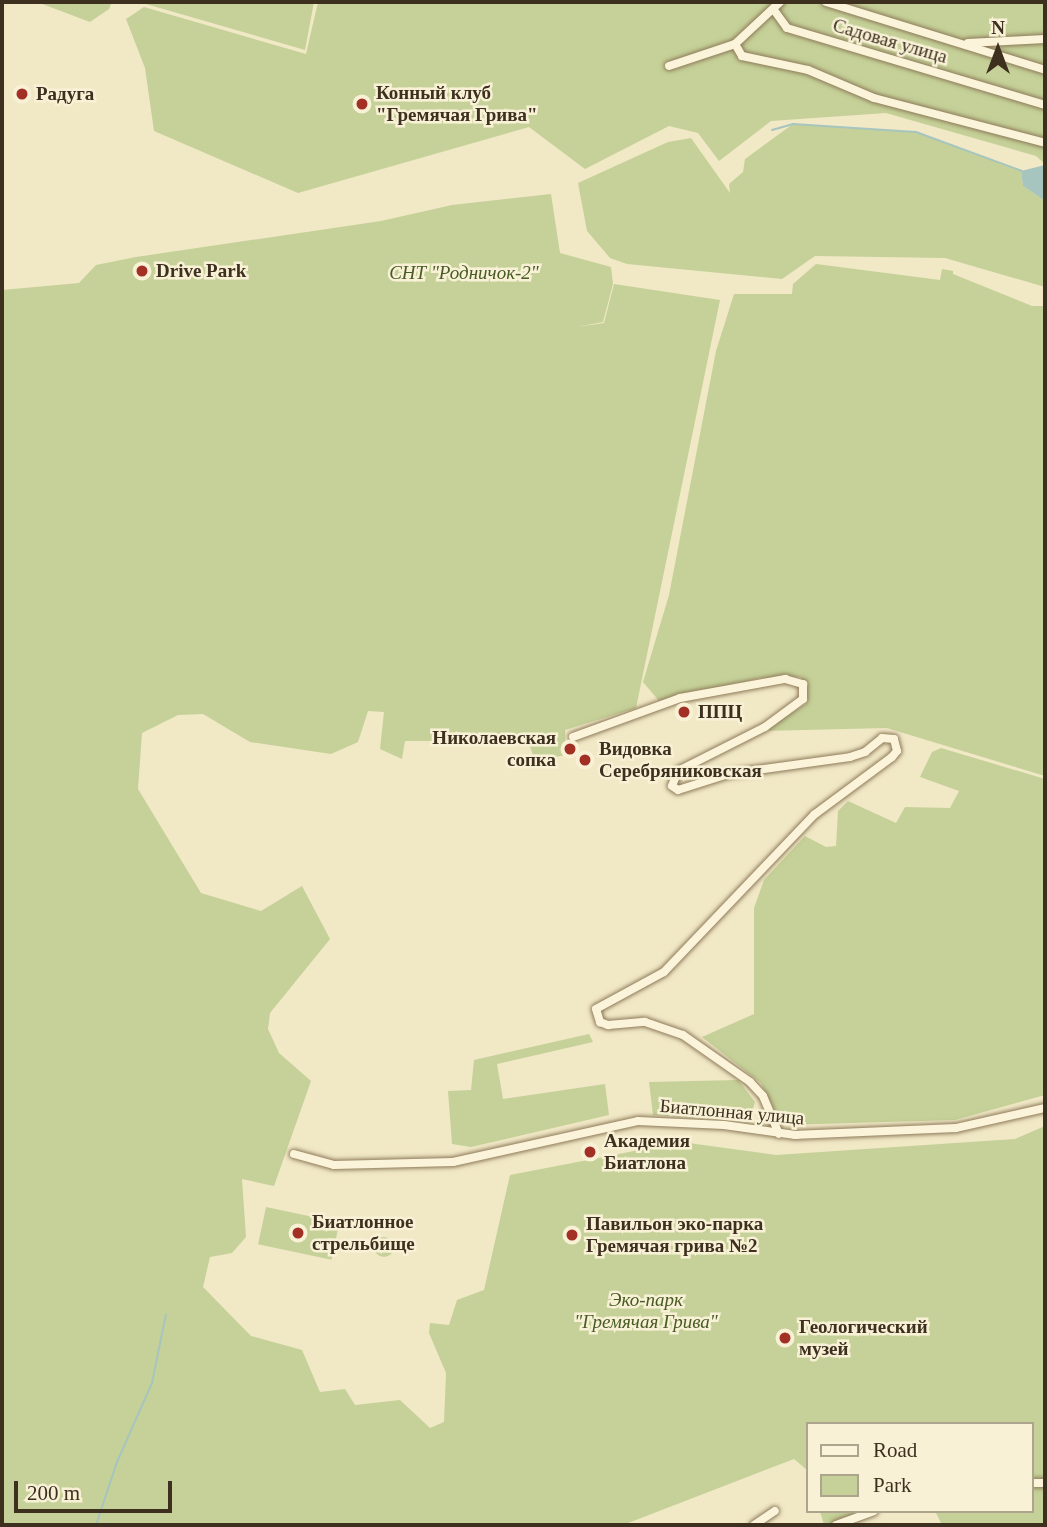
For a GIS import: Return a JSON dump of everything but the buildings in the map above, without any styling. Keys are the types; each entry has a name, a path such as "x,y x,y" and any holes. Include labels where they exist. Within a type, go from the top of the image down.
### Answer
{"street":[{"path":"669,66 735,44 780,2"},
{"path":"826,2 1045,70"},
{"name":"Садовая улица","path":"774,10 787,28 1045,105"},
{"path":"960,43 1045,39"},
{"path":"735,44 742,56 808,70 874,98 1045,143"},
{"path":"573,737 680,698 785,679 803,684 803,699 765,727 678,771 672,786 678,790 728,774 850,757 865,752 882,738 894,739 897,751 892,757 814,815 664,972 596,1009 600,1022 608,1025 645,1022 683,1035 750,1082 763,1096 779,1134"},
{"name":"Биатлонная улица","path":"294,1154 334,1165 453,1163 638,1121 713,1124 779,1134 956,1128 1045,1108"},
{"path":"758,1525 775,1511"},
{"path":"836,1525 869,1513"}],"green space":[{"path":"37,2 112,2 109,9 90,22"},
{"path":"139,2 314,2 305,50"},
{"path":"318,2 1045,2 1045,164 1036,156 886,113 771,121 719,161 698,133 669,126 585,169 529,127 298,193 154,131 145,68 126,19 144,7 306,54"},
{"path":"793,124 916,132 1021,171 1023,186 1045,201 1045,287 945,258 815,256 782,279 627,264 610,258 587,231 578,183 668,142 691,138 730,193 729,184 743,172 745,159"},
{"path":"551,194 560,253 611,267 613,284 603,322 576,327 604,323 614,284 720,300 636,708 565,730 566,755 535,761 526,735 473,741 405,741 402,759 380,749 384,712 368,711 358,742 331,754 250,742 203,714 178,715 142,733 138,789 201,893 261,911 302,886 330,939 270,1013 268,1029 279,1053 311,1081 274,1186 242,1179 246,1237 232,1253 210,1257 203,1287 251,1336 302,1350 320,1392 345,1389 355,1405 400,1400 430,1428 444,1422 446,1373 429,1333 430,1323 449,1325 457,1300 484,1290 510,1175 681,1142 776,1155 1015,1139 1045,1126 1045,1525 942,1525 936,1513 1033,1513 1033,1422 806,1422 806,1469 794,1459 623,1525 2,1525 2,290 79,283 96,265 136,257 381,221 452,205"},
{"path":"816,264 940,280 942,269 953,271 953,274 1032,306 1045,306 1045,776 887,728 763,731 806,704 808,683 800,677 760,678 659,701 643,682 669,595 716,351 734,294 792,294 793,284"},
{"path":"941,748 1045,779 1045,1095 955,1120 782,1125 761,1083 702,1037 754,1014 754,908 764,880 805,836 826,847 836,846 838,811 848,801 896,823 905,807 950,808 959,791 920,777 932,752"},
{"path":"589,1034 593,1042 497,1064 503,1099 605,1084 609,1115 471,1147 452,1144 448,1091 471,1090 474,1060"},
{"path":"738,1080 755,1102 753,1109 732,1120 653,1115 649,1082"},
{"name":"Биатлонное стрельбище","path":"266,1207 339,1223 331,1260 258,1244"},
{"path":"380,1237 388,1237 394,1247 388,1257 380,1257 374,1251 374,1243"},
{"path":"821,1513 858,1513 829,1525 824,1525"}],"water":[{"path":"1045,165 1045,201 1023,186 1021,171"}],"waterway":[{"path":"772,130 793,124 916,132 1022,171"},
{"path":"96,1525 117,1462 152,1383 166,1314"}],"place":[{"name":"Радуга","path":"22,94"},
{"name":"Конный клуб \"Гремячая Грива\"","path":"362,104"},
{"name":"Drive Park","path":"142,271"},
{"name":"ППЦ","path":"684,712"},
{"name":"Николаевская сопка","path":"570,749"},
{"name":"Видовка Серебряниковская","path":"585,760"},
{"name":"Академия Биатлона","path":"590,1152"},
{"name":"Биатлонное стрельбище","path":"298,1233"},
{"name":"Павильон эко-парка Гремячая грива №2","path":"572,1235"},
{"name":"Геологический музей","path":"785,1338"}],"park label":[{"name":"СНТ \"Родничок-2\"","path":"464,273"},
{"name":"Эко-парк \"Гремячая Грива\"","path":"646,1311"}]}
